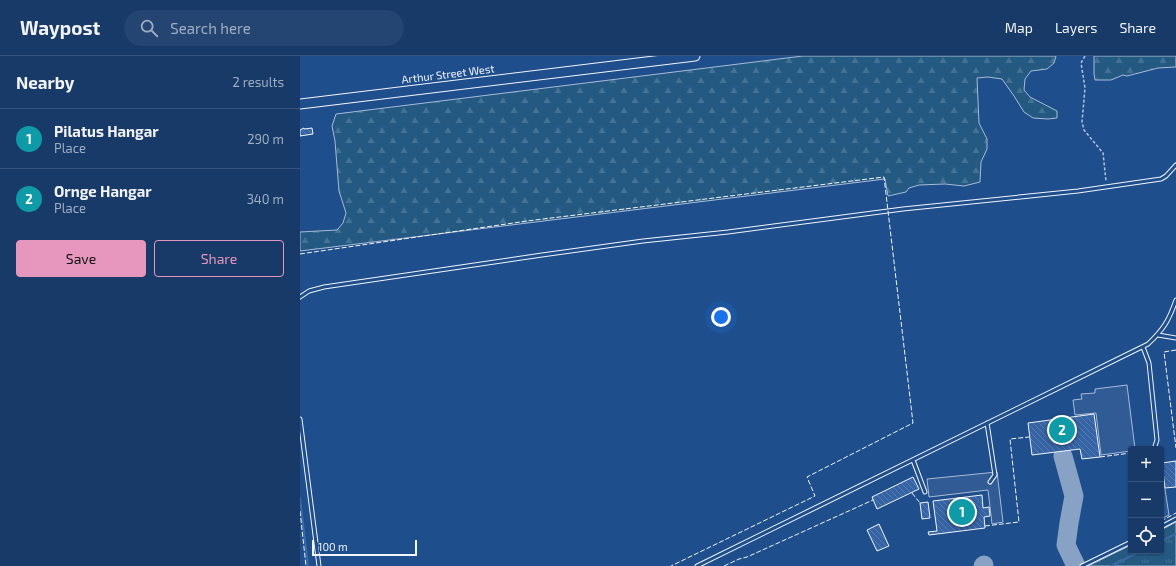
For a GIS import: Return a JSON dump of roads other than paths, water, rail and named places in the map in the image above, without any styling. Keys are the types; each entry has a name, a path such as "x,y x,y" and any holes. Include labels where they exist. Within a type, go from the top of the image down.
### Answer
{"main road":[{"name":"Arthur Street West","path":"300,104 695,56"}],"lane":[{"path":"300,297 309,291 324,287 643,241 728,232 903,209 1107,187 1161,179 1166,176 1176,165"},
{"path":"696,566 1143,347 1158,335 1165,325 1176,300"},
{"path":"1158,335 1176,338"},
{"path":"1143,347 1149,363 1157,440 1155,446"},
{"path":"300,419 319,566"},
{"path":"988,423 995,475 990,482"},
{"path":"913,460 925,492"},
{"path":"1164,525 1176,519"},
{"path":"1082,566 1128,543"}],"waterway":[{"path":"300,498 308,566"},
{"path":"1164,540 1176,534"},
{"path":"1111,566 1135,554"}],"place":[{"name":"Ornge Hangar","path":"1062,430"},
{"name":"Pilatus Hangar","path":"962,512"}]}
